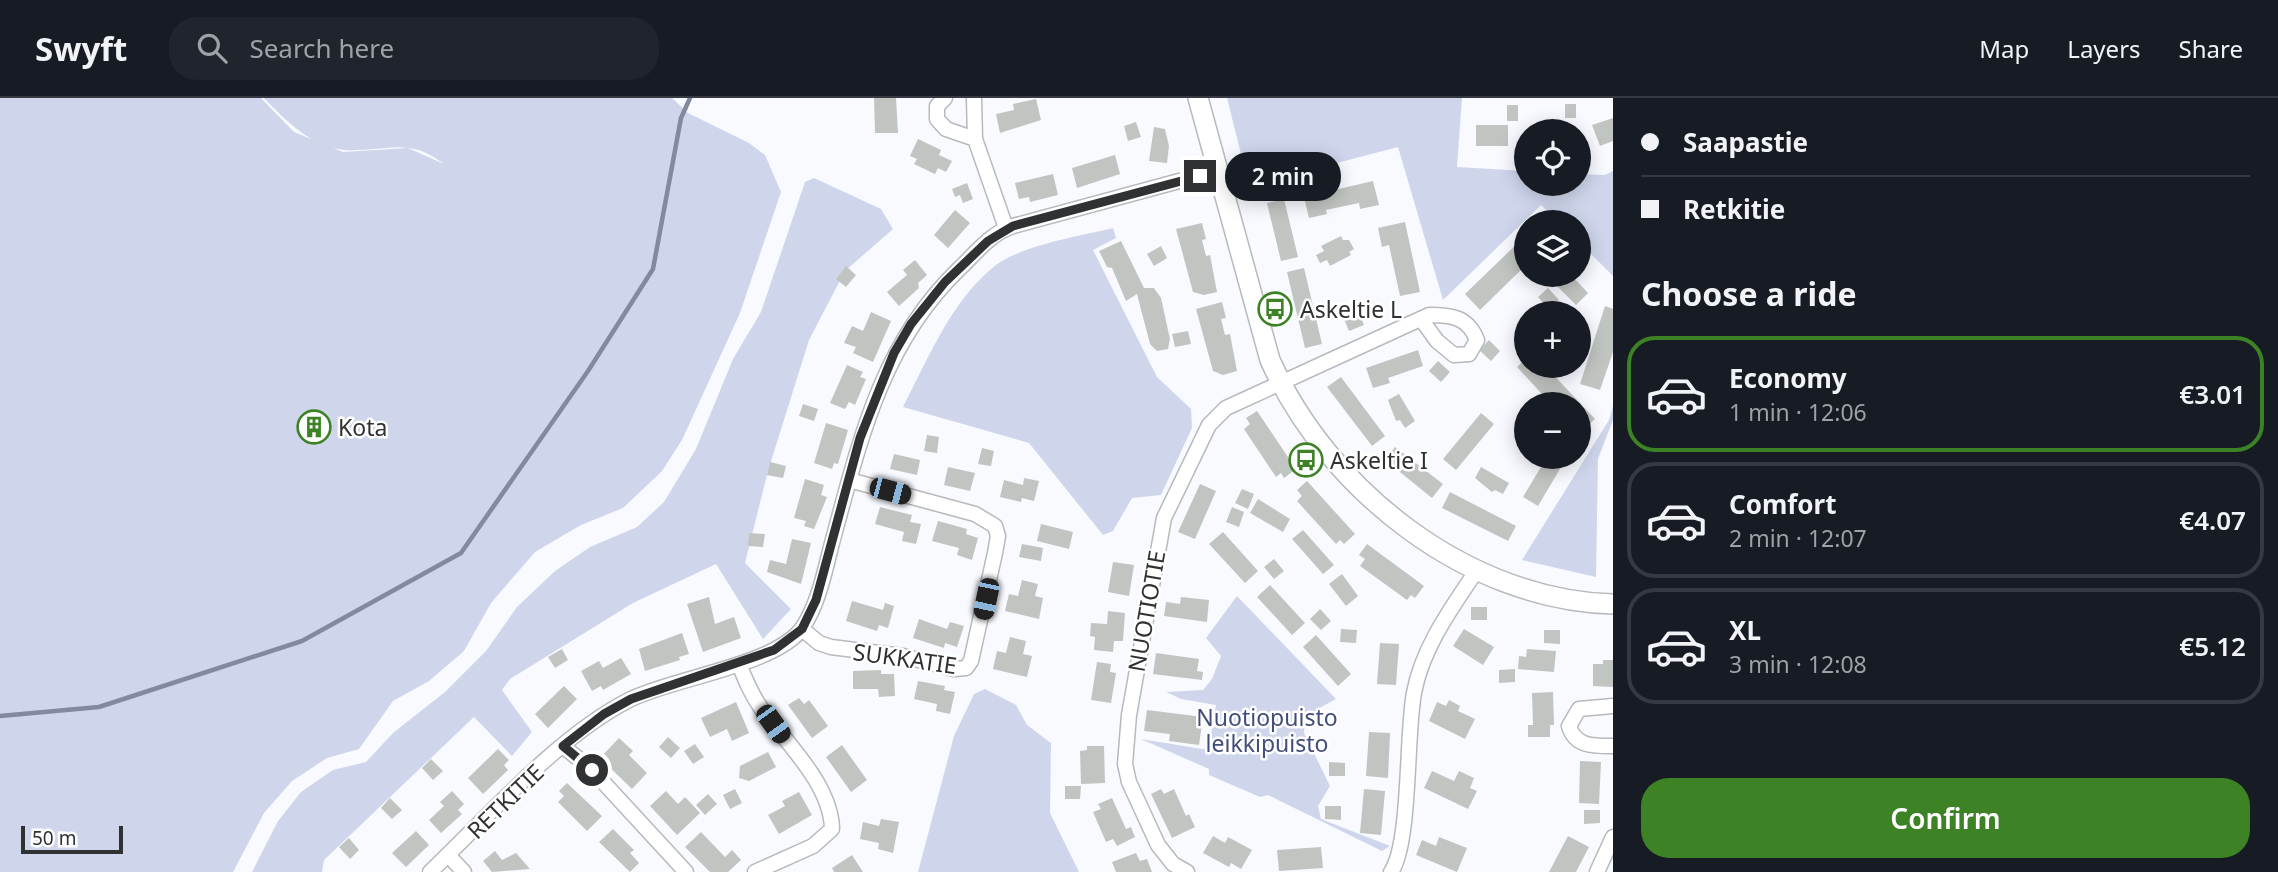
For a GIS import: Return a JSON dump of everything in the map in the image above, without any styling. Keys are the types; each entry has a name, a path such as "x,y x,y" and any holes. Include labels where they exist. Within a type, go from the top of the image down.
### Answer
{"street":[{"path":"945,98 936,106 937,119 946,129 975,139"},
{"path":"974,98 975,139 1006,228"},
{"path":"1198,98 1270,360 1280,383 1316,441 1355,485 1400,523 1477,570 1552,596 1613,604"},
{"name":"RETKITIE","path":"430,872 563,746 604,714 631,699 774,650 802,629 816,600 877,390 911,324 945,282 1006,228 1216,171"},
{"name":"NUOTIOTIE","path":"1187,872 1173,864 1158,845 1143,818 1125,764 1129,715 1157,547 1175,492 1209,425 1226,408 1421,319"},
{"name":"SUKKATIE","path":"802,629 819,643 831,647 903,656 954,669 966,668 971,661 995,553 998,536 995,526 975,514 849,480"},
{"path":"1391,872 1396,865 1402,837 1411,718 1418,673 1454,605 1477,570"},
{"path":"739,664 760,707 816,783 831,812 832,829 813,846 755,872"},
{"path":"1613,706 1579,709 1569,726 1571,735 1587,746 1613,746"},
{"path":"563,746 592,770 686,872"},
{"path":"1597,872 1613,837"},
{"path":"448,855 464,872"}],"green space":[{"path":"0,98 261,98 294,132 315,140 290,124 264,98 672,98 688,113 749,143 765,155 781,192 740,313 682,440 662,471 623,508 581,525 535,552 491,603 464,651 429,681 393,701 359,749 327,758 292,781 264,813 233,872 0,872","holes":["396,147 408,148 343,152 334,148 345,150","408,148 431,155 444,164"]},
{"path":"1227,98 1462,98 1457,167 1514,170 1514,196 1591,196 1591,174 1605,175 1613,171 1613,276 1591,254 1591,210 1546,210 1541,205 1536,210 1514,210 1514,231 1443,300 1398,147 1272,180 1248,182"},
{"path":"814,178 881,209 893,229 845,271 809,340 768,471 745,563 791,609 763,639 716,564 633,603 510,679 502,690 532,732 512,756 474,717 324,860 322,872 252,872 278,821 301,792 333,770 366,762 393,733 445,692 486,651 517,607 555,571 590,547 637,527 664,502 696,449 733,359 761,312 805,182"},
{"path":"1113,228 1116,238 1093,250 1157,377 1191,409 1192,428 1161,495 1132,498 1113,531 1103,535 1029,443 903,407 954,312 980,279 996,265 1036,247"},
{"path":"1613,406 1613,420 1598,459 1596,577 1522,560 1579,469 1591,469 1591,449 1609,420"},
{"name":"Nuotiopuisto leikkipuisto","path":"1237,596 1336,699 1311,716 1304,733 1330,786 1318,806 1321,819 1390,846 1382,851 1268,795 1260,797 1209,775 1209,769 1141,739 1208,750 1216,705 1181,699 1166,692 1203,690 1212,679 1221,656 1206,638"},
{"path":"985,689 1016,705 1027,725 1051,743 1050,813 1079,872 918,872 954,736 974,694"}],"building":[{"path":"874,98 896,98 898,133 875,133"},
{"path":"1036,99 1041,120 1000,133 996,114 1014,110 1013,104"},
{"path":"1565,104 1576,104 1576,118 1565,118"},
{"path":"1507,105 1518,105 1518,119 1507,121"},
{"path":"1613,118 1613,141 1600,146 1592,125"},
{"path":"1136,122 1141,137 1128,141 1124,126"},
{"path":"1476,125 1508,125 1508,146 1476,146"},
{"path":"1154,127 1165,129 1169,146 1167,163 1149,161"},
{"path":"918,139 941,150 939,155 952,161 946,172 938,168 935,174 914,164 917,159 910,156"},
{"path":"1115,155 1120,174 1077,188 1072,168"},
{"path":"1053,174 1058,195 1030,202 1029,197 1019,199 1015,183"},
{"path":"1373,181 1379,205 1360,209 1359,203 1326,210 1327,214 1309,218 1304,197"},
{"path":"967,183 973,199 963,203 960,195 955,197 952,189"},
{"path":"1284,199 1298,257 1281,261 1267,203"},
{"path":"955,210 970,223 948,248 934,235"},
{"path":"1405,222 1420,292 1400,296 1389,245 1382,247 1378,228"},
{"path":"1202,223 1206,239 1202,240 1206,256 1210,255 1217,292 1204,295 1193,292 1176,229"},
{"path":"1341,236 1343,240 1349,240 1354,249 1349,252 1351,255 1330,266 1327,260 1320,263 1316,255 1324,251 1321,246"},
{"path":"1121,241 1144,288 1154,288 1161,298 1170,339 1168,349 1157,351 1150,344 1137,294 1126,301 1112,268 1107,267 1099,251"},
{"path":"1161,246 1167,258 1154,266 1147,254"},
{"path":"1514,247 1514,277 1480,310 1465,294"},
{"path":"915,260 927,275 918,283 919,288 899,306 887,292 907,275 903,270"},
{"path":"846,266 856,275 846,287 836,279"},
{"path":"1304,268 1322,344 1305,348 1287,272"},
{"path":"1558,287 1582,287 1588,293 1580,301 1572,301"},
{"path":"1548,288 1559,300 1542,301 1538,297"},
{"path":"1222,302 1226,318 1221,319 1225,335 1230,334 1237,371 1223,375 1213,371 1196,309"},
{"path":"1605,306 1613,309 1613,352 1600,390 1580,384 1582,378 1591,378 1591,350"},
{"path":"871,312 891,321 873,362 853,353 856,347 844,343 852,326 863,331"},
{"path":"1359,313 1364,325 1349,331 1344,319"},
{"path":"1188,331 1191,344 1175,347 1172,334"},
{"path":"1489,340 1500,351 1491,361 1479,350"},
{"path":"1418,350 1423,366 1388,378 1390,383 1373,388 1366,368"},
{"path":"1438,361 1450,372 1441,382 1429,371"},
{"path":"847,365 863,372 860,377 866,379 855,405 849,402 845,409 830,403"},
{"path":"1341,377 1385,436 1372,446 1327,387"},
{"path":"1527,378 1556,378 1570,392 1540,392"},
{"path":"1399,394 1415,421 1405,428 1400,420 1396,421 1388,400"},
{"path":"803,404 818,409 814,421 799,416"},
{"path":"1257,411 1296,469 1284,478 1281,473 1276,477 1244,429 1250,424 1246,418"},
{"path":"1481,413 1494,424 1456,470 1443,459"},
{"name":"Kota","path":"314,419 322,427 314,435 306,427"},
{"path":"826,423 848,430 838,464 834,463 832,469 814,463"},
{"path":"927,435 939,437 937,453 924,451"},
{"path":"1395,447 1443,484 1432,498 1385,460"},
{"path":"982,448 994,451 991,466 978,464"},
{"path":"894,454 920,460 917,475 890,469"},
{"path":"770,462 786,466 783,478 767,475"},
{"path":"948,467 975,473 970,491 944,485"},
{"path":"1481,467 1509,483 1503,494 1495,490 1492,492 1475,478"},
{"path":"1540,469 1560,469 1538,506 1523,497"},
{"path":"1024,478 1039,481 1034,501 1022,498 1021,502 1000,497 1004,480 1023,485"},
{"path":"805,479 824,485 821,495 827,497 814,529 804,526 806,521 794,518"},
{"path":"1307,481 1355,534 1344,544 1340,540 1336,544 1297,501 1302,496 1297,490"},
{"path":"1200,484 1216,491 1195,539 1178,532"},
{"path":"1242,489 1254,494 1248,509 1235,503"},
{"path":"1450,492 1516,526 1508,541 1442,508"},
{"path":"1258,499 1290,519 1283,532 1250,513"},
{"path":"880,507 912,515 910,522 921,524 916,544 902,541 904,532 875,524"},
{"path":"1232,507 1244,512 1239,527 1226,522"},
{"path":"938,521 967,529 966,534 978,538 972,560 957,555 959,548 932,541"},
{"path":"1041,524 1073,532 1069,549 1037,541"},
{"path":"1303,530 1334,565 1323,574 1292,539"},
{"path":"1223,532 1258,571 1245,583 1209,544"},
{"path":"749,533 765,534 763,547 748,546"},
{"path":"792,539 811,543 801,584 767,572 770,560 786,564"},
{"path":"1022,544 1043,548 1041,561 1019,557"},
{"path":"1367,544 1424,586 1415,598 1411,595 1407,600 1360,566 1365,559 1359,555"},
{"path":"1274,559 1284,571 1274,579 1264,567"},
{"path":"1113,562 1134,565 1129,596 1108,592"},
{"path":"1342,574 1358,596 1346,606 1329,584"},
{"path":"1022,580 1038,584 1035,596 1043,598 1039,619 1005,611 1009,594 1018,596"},
{"path":"1270,585 1305,623 1292,635 1257,597"},
{"path":"709,597 715,624 734,617 741,638 703,652 687,604"},
{"path":"1181,597 1209,600 1207,622 1164,616 1166,602 1180,604"},
{"path":"852,601 883,610 885,603 894,606 888,628 879,625 877,631 846,621"},
{"path":"1471,607 1487,607 1487,620 1471,620"},
{"path":"1320,609 1331,621 1321,630 1310,619"},
{"path":"1108,611 1125,613 1123,641 1114,641 1113,652 1094,650 1095,637 1090,636 1091,623 1107,624"},
{"path":"919,619 947,629 950,622 964,626 957,647 945,643 944,648 913,638"},
{"path":"1341,629 1357,630 1356,643 1340,642"},
{"path":"1464,629 1494,647 1483,665 1453,646"},
{"path":"1544,630 1560,630 1560,644 1544,643"},
{"path":"682,633 689,654 679,657 680,660 645,671 639,649"},
{"path":"1316,635 1351,674 1338,686 1303,647"},
{"path":"1010,637 1026,641 1023,654 1032,656 1027,677 993,669 997,651 1006,653"},
{"path":"1380,643 1399,644 1396,685 1377,684"},
{"path":"562,649 568,660 555,668 548,657"},
{"path":"1527,649 1556,651 1554,672 1518,669 1519,656 1526,657"},
{"path":"1156,653 1199,659 1197,671 1203,672 1202,680 1153,674"},
{"path":"621,658 631,674 603,690 601,686 592,691 581,671 599,661 603,668"},
{"path":"1603,660 1613,660 1613,687 1593,686 1593,664 1603,664"},
{"path":"1097,662 1111,664 1110,672 1116,673 1111,703 1091,700"},
{"path":"1515,669 1515,682 1499,683 1499,670"},
{"path":"881,670 881,674 894,674 895,696 879,697 878,689 853,689 853,671"},
{"path":"918,681 945,686 944,690 955,692 950,714 936,711 937,704 914,699"},
{"path":"564,686 577,699 548,728 535,714"},
{"path":"1553,692 1554,725 1550,725 1550,737 1528,737 1528,725 1533,725 1532,693"},
{"path":"799,698 804,704 809,700 828,726 812,738 788,705"},
{"path":"1449,700 1460,706 1458,711 1475,719 1465,739 1429,721 1437,702 1446,706"},
{"path":"736,702 749,733 732,741 727,729 710,737 701,718"},
{"path":"1147,710 1203,717 1199,745 1169,741 1170,734 1144,731"},
{"path":"1369,732 1390,733 1388,778 1366,776"},
{"path":"668,737 680,748 671,758 659,747"},
{"path":"619,738 633,751 629,755 647,773 632,789 600,758"},
{"path":"695,744 704,757 693,764 684,751"},
{"path":"842,745 867,780 851,792 826,757"},
{"path":"1087,746 1104,746 1105,783 1081,784 1080,751 1087,750"},
{"path":"498,749 509,760 504,765 508,770 483,794 468,778"},
{"path":"768,752 776,767 749,781 739,778 740,766"},
{"path":"431,759 443,771 433,780 422,768"},
{"path":"1580,761 1601,762 1599,804 1579,803"},
{"path":"1329,762 1345,763 1345,776 1329,776"},
{"path":"1432,771 1454,781 1459,771 1474,778 1470,788 1477,791 1468,809 1424,788"},
{"path":"567,783 602,816 587,831 558,802 564,796 559,791"},
{"path":"1065,786 1081,786 1080,799 1065,799"},
{"path":"735,789 742,803 730,809 723,795"},
{"path":"1161,789 1164,794 1174,789 1186,816 1189,814 1195,827 1172,838 1151,794"},
{"path":"1364,789 1385,791 1381,835 1360,833"},
{"path":"452,791 464,804 458,810 462,814 441,833 429,820 444,806 440,802"},
{"path":"666,791 678,804 685,797 700,813 677,835 650,806"},
{"path":"799,792 812,815 779,834 768,815 785,806 782,801"},
{"path":"708,794 717,804 705,815 696,805"},
{"path":"390,798 402,810 392,819 381,808"},
{"path":"1112,798 1126,829 1131,827 1135,837 1117,846 1113,839 1106,842 1093,812 1101,809 1098,804"},
{"path":"1325,806 1341,806 1341,820 1325,819"},
{"path":"1584,810 1600,810 1600,823 1584,824"},
{"path":"881,819 899,822 893,853 878,849 879,843 860,839 863,822 879,826"},
{"path":"613,829 634,850 630,853 639,863 630,872 599,842"},
{"path":"416,831 429,845 406,867 392,853"},
{"path":"701,832 725,857 732,850 741,860 728,872 710,872 685,847"},
{"path":"1213,836 1225,843 1228,837 1252,850 1241,869 1231,863 1229,867 1203,853"},
{"path":"1568,836 1589,847 1576,872 1549,872"},
{"path":"1439,837 1467,848 1457,872 1416,855 1422,840 1436,846"},
{"path":"349,838 359,850 350,859 339,847"},
{"path":"1321,847 1323,868 1279,871 1277,850"},
{"path":"495,851 502,860 516,853 530,869 492,872 483,861"},
{"path":"1136,853 1140,861 1147,859 1152,872 1116,872 1112,862"},
{"path":"852,855 863,872 834,872 832,868"}],"waterway":[{"path":"0,716 99,707 302,641 461,553 588,371 653,269 681,118 690,98"}],"place":[{"name":"Askeltie L","path":"1275,309"},
{"name":"Kota","path":"314,427"},
{"name":"Askeltie I","path":"1306,460"}],"route":[{"path":"592,770 563,746 604,714 650,691 739,664 774,650 802,629 816,600 860,438 877,390 911,324 945,282 988,241 1006,228 1200,176"}]}
